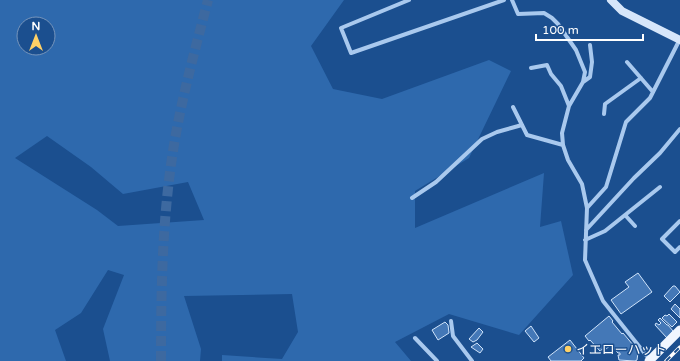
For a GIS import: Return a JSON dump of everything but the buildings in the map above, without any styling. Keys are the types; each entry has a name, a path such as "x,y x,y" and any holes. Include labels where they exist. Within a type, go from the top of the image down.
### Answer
{"main road":[{"path":"650,360 680,330"}],"street":[{"path":"409,0 341,28 351,53 504,0"},
{"path":"512,0 518,14 544,13 552,18 576,50 585,72 583,82 569,106 562,133 563,145 568,160 582,184 587,208 585,260 603,301 650,360"},
{"path":"587,208 606,187 626,122 650,98 680,40 622,11 611,0"},
{"path":"583,82 590,77 592,62 590,45"},
{"path":"627,62 653,92"},
{"path":"531,68 547,65 551,74 561,86 569,106"},
{"path":"604,114 605,104 641,78"},
{"path":"513,107 527,135 563,145"},
{"path":"412,198 436,182 482,139 497,132 522,125"},
{"path":"586,230 634,178 660,153 680,129"},
{"path":"585,240 605,231 660,187"},
{"path":"625,215 635,226"},
{"path":"680,221 662,239 675,252 680,247"},
{"path":"451,321 453,336 472,361"},
{"path":"414,338 437,361"}],"shaded area":[{"path":"0,0 344,0 311,46 333,89 382,99 489,60 511,71 469,158 415,191 415,228 544,173 540,227 561,221 573,275 519,335 449,314 395,342 411,361 222,361 222,355 282,359 298,332 292,294 184,296 201,349 200,361 110,361 103,329 124,275 108,270 81,313 55,330 66,361 0,361","holes":["47,136 91,167 123,194 188,182 204,220 118,226 97,210 15,158"]}],"tunnel":[{"path":"161,361 161,308 164,230 169,177 180,113 208,0"}],"railway":[{"path":"666,361 680,347"}],"place":[{"name":"イエローハット","path":"568,349"}]}
